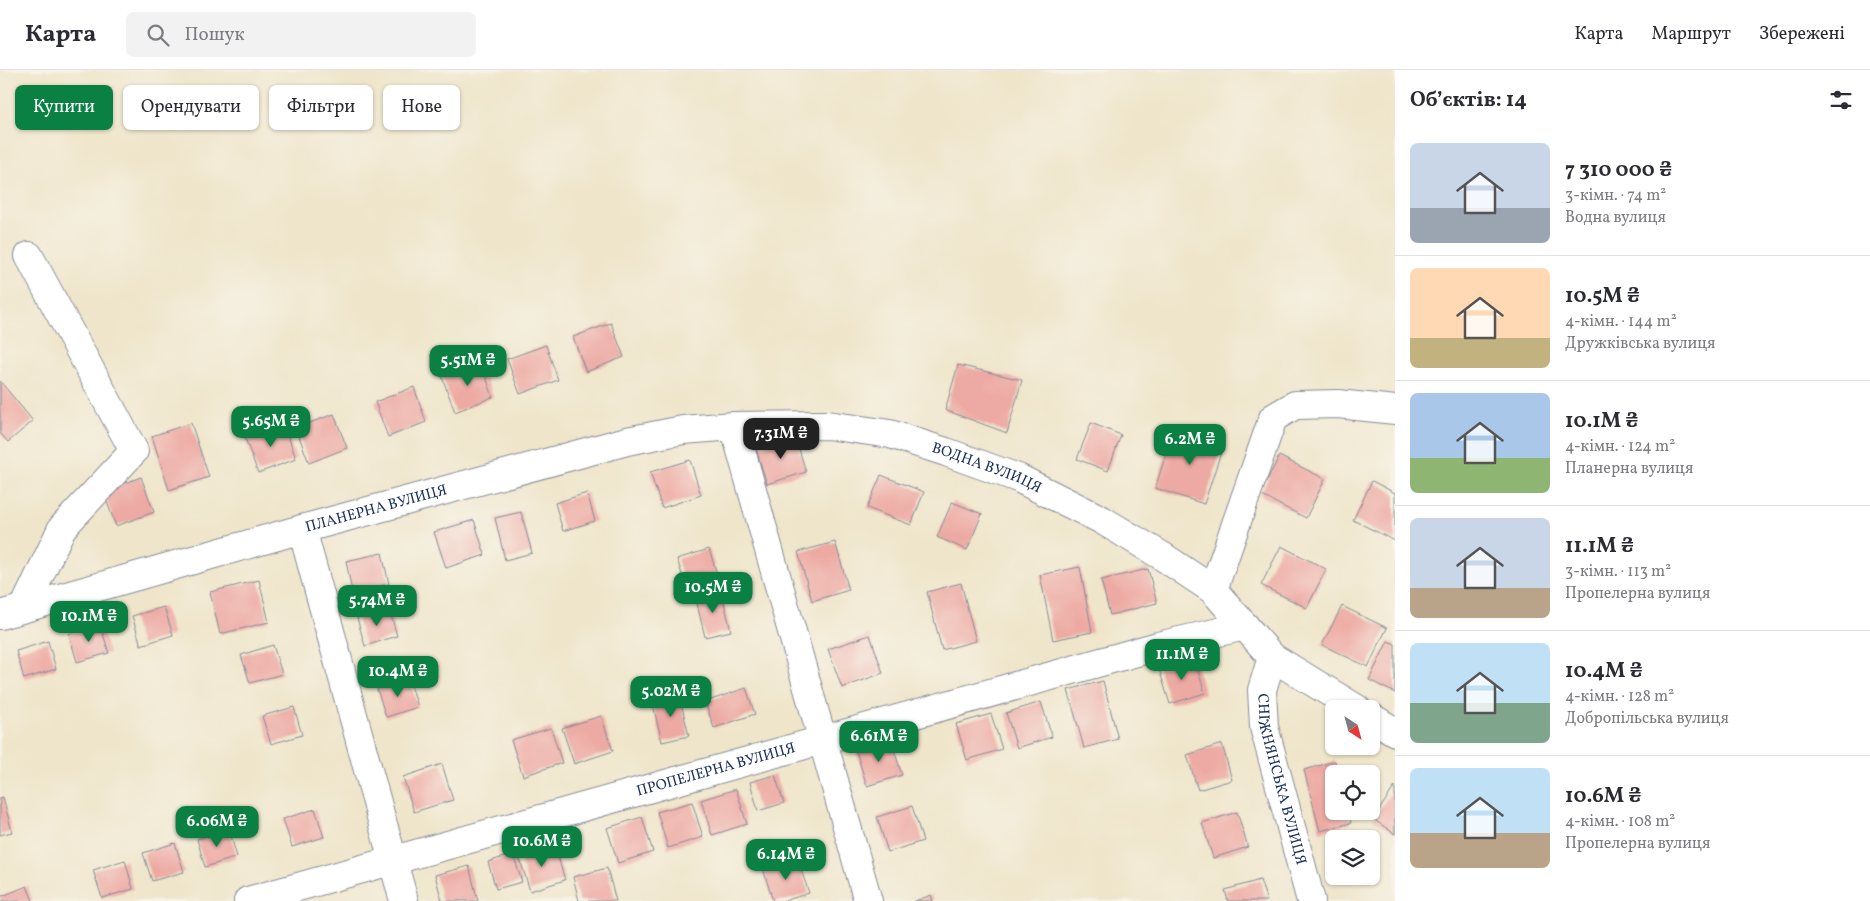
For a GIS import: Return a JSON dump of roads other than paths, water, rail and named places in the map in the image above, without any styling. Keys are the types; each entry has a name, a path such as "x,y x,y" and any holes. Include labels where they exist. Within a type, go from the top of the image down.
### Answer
{"street":[{"name":"ПЛАНЕРНА ВУЛИЦЯ","path":"12,612 62,528 134,451 29,256"},
{"path":"1213,590 1272,418 1295,405 1338,404 1395,410"},
{"name":"ВОДНА ВУЛИЦЯ","path":"734,426 827,425 890,434 1018,478 1102,520 1162,556 1213,590 1272,657 1342,700"},
{"name":"ПЛАНЕРНА ВУЛИЦЯ","path":"12,612 302,529 627,441 682,430 734,426"},
{"path":"734,426 868,901"},
{"path":"302,529 404,901"},
{"name":"ПРОПЕЛЕРНА ВУЛИЦЯ","path":"248,901 1158,646 1245,626"},
{"name":"СНІЖНЯНСЬКА ВУЛИЦЯ","path":"1272,657 1262,690 1264,727 1311,901"},
{"path":"1380,723 1395,732"}]}
